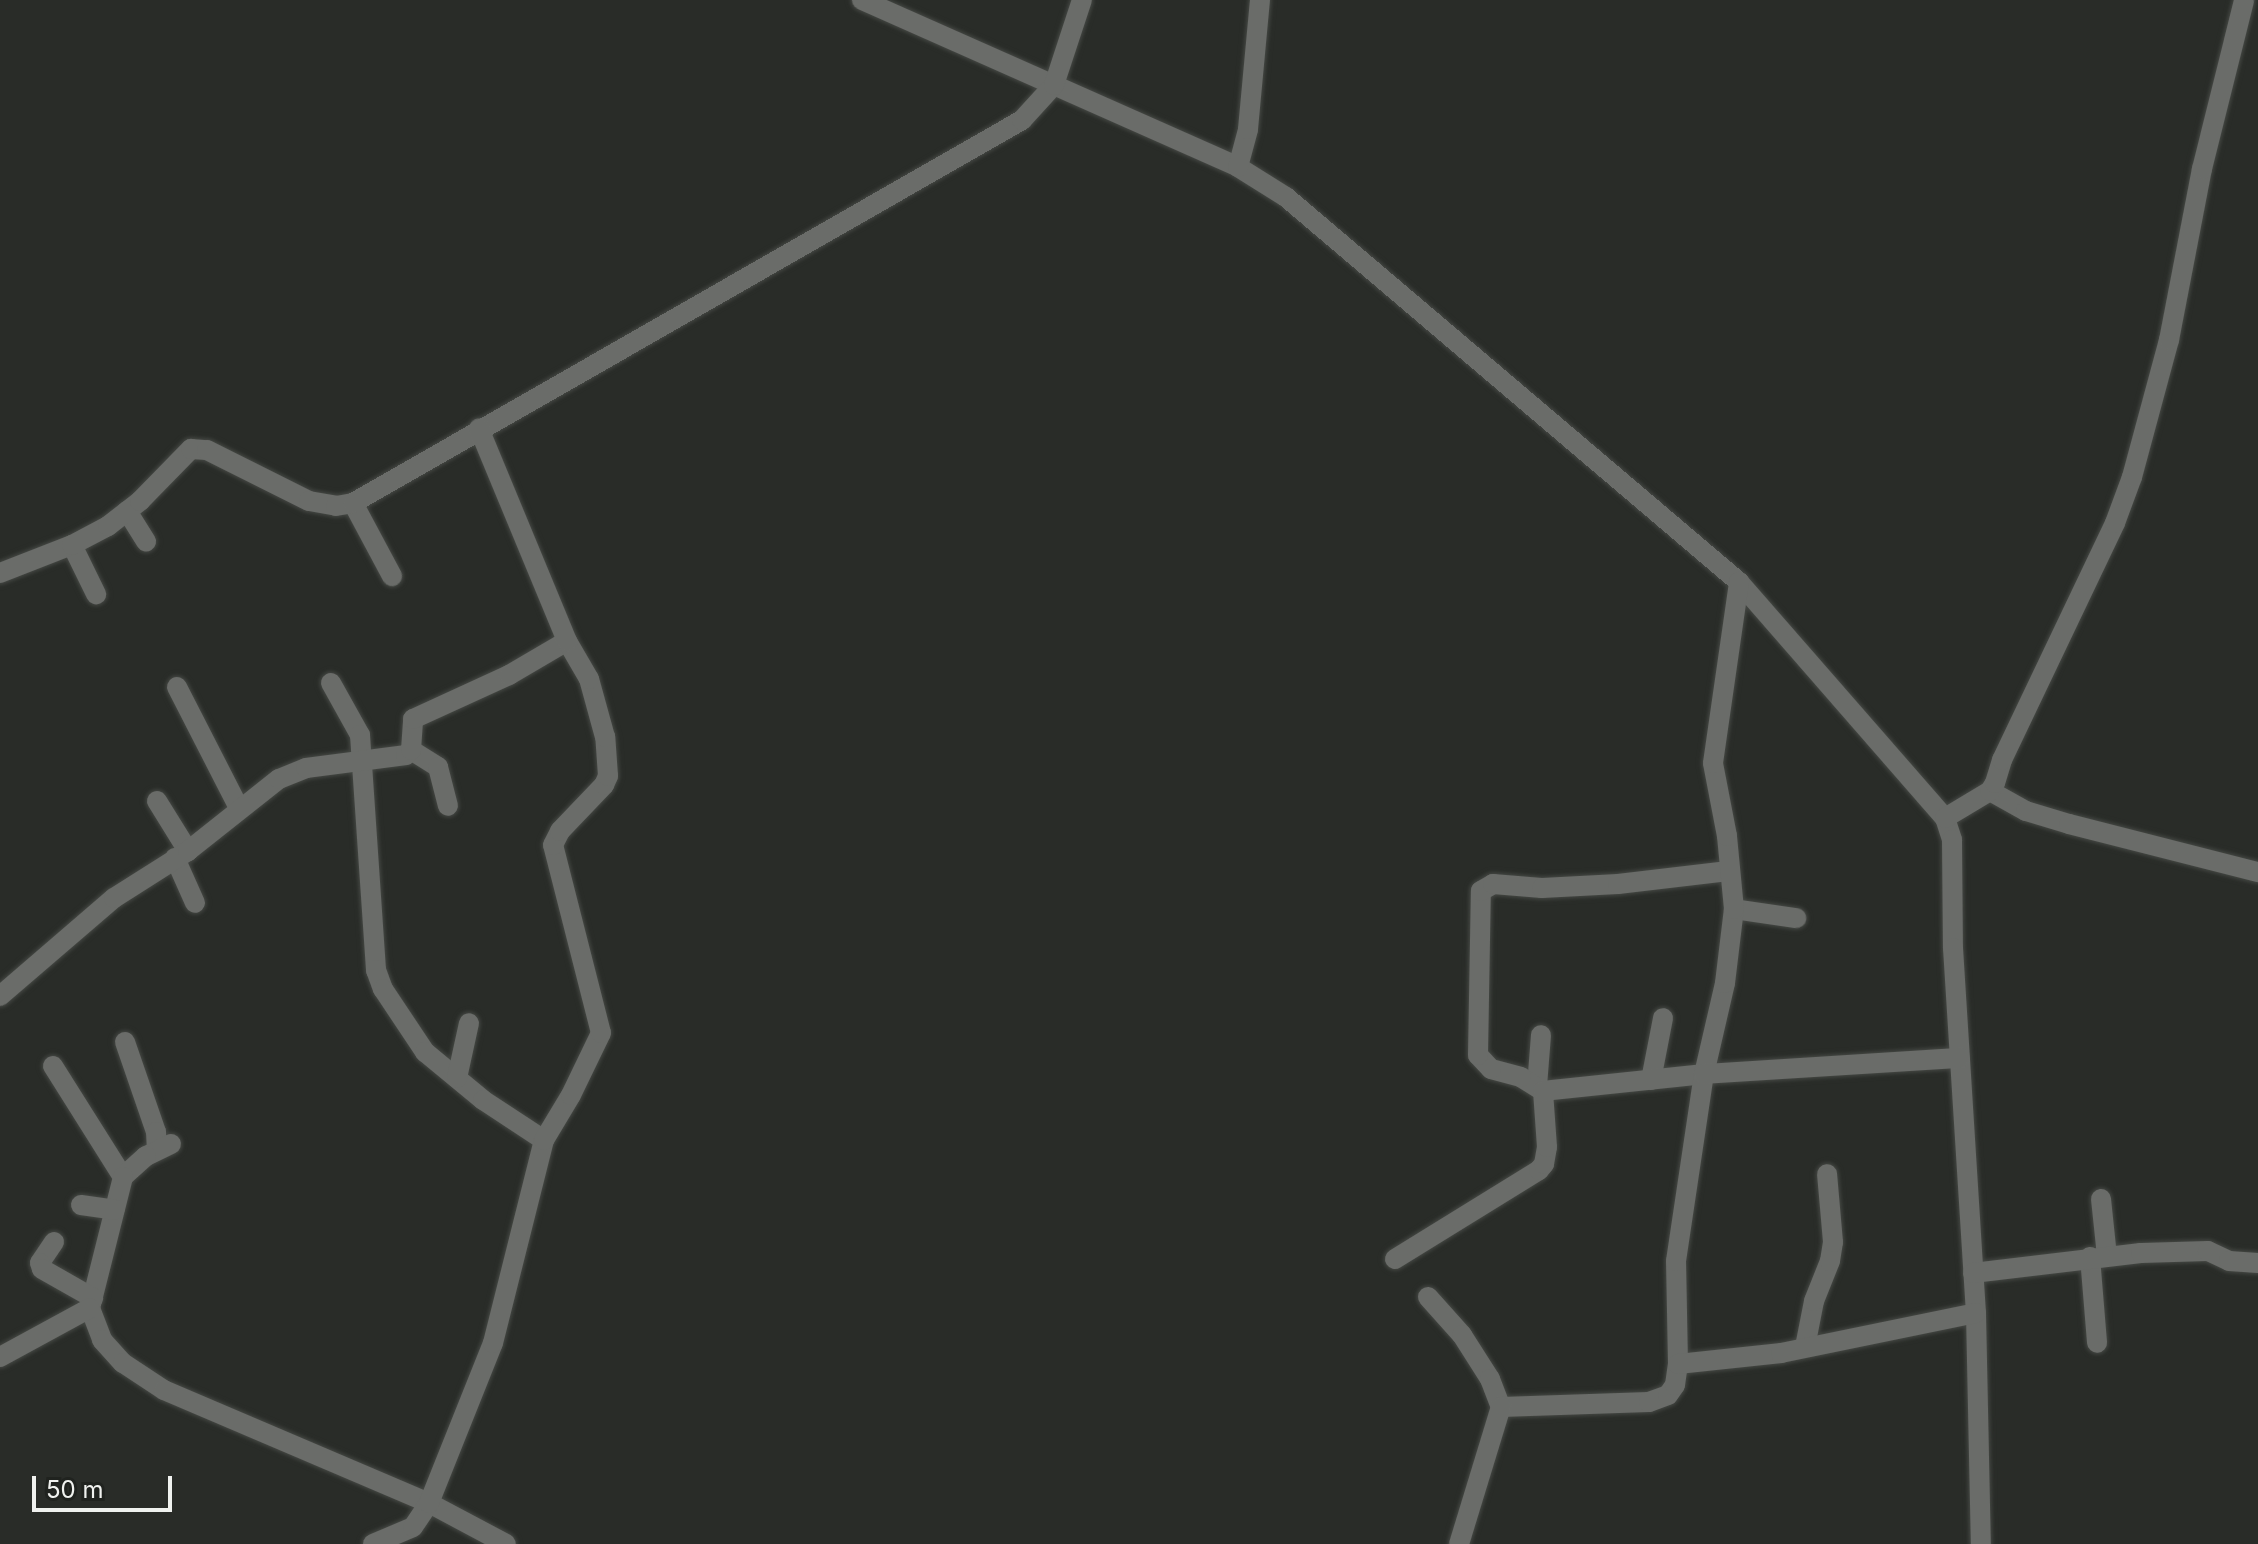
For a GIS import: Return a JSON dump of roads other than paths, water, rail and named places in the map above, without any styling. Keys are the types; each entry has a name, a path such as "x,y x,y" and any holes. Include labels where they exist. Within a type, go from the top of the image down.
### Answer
{"street":[{"path":"863,0 1238,167 1286,197 1739,582 1945,818 1952,840 1959,1058 1976,1313 1981,1544"},
{"path":"0,573 72,545 127,511 191,449 198,448 309,501 336,506 353,503 1022,120 1054,85 1082,0"},
{"path":"1945,818 1990,791 2115,523 2132,477 2169,340 2202,169 2244,0"},
{"path":"1238,167 1248,129 1257,1"},
{"path":"373,1544 413,1527 429,1503 493,1343 544,1140 571,1095 601,1033 553,854 556,837 604,785 608,776 605,737 589,679 567,641 479,429"},
{"path":"353,503 392,576"},
{"path":"127,511 146,541"},
{"path":"72,545 96,594"},
{"path":"1501,1407 1649,1402 1668,1395 1675,1385 1678,1364 1676,1261 1704,1074 1725,983 1734,909 1727,836 1713,763 1739,582"},
{"path":"411,750 413,719 509,675 567,641"},
{"path":"331,683 360,735 376,970 390,1000 425,1052 544,1140"},
{"path":"177,687 239,808"},
{"path":"0,996 114,898 181,855 279,779 306,768 400,757 411,750"},
{"path":"411,750 438,767 448,806"},
{"path":"1990,791 2026,811 2069,824 2258,872"},
{"path":"157,801 181,855 195,903"},
{"path":"1728,871 1655,877 1618,884 1542,888 1493,884 1481,891 1478,1055 1491,1069 1521,1077 1540,1089 1704,1074 1959,1058"},
{"path":"1734,909 1796,918"},
{"path":"1651,1080 1663,1018"},
{"path":"457,1078 469,1023"},
{"path":"1395,1259 1544,1164 1547,1147 1540,1089 1541,1035"},
{"path":"125,1042 156,1132 164,1146 123,1177 92,1303 102,1340 123,1363 164,1390 429,1503 506,1544"},
{"path":"53,1066 123,1177"},
{"path":"1805,1347 1814,1301 1830,1261 1833,1242 1827,1174"},
{"path":"2097,1343 2101,1199"},
{"path":"81,1205 115,1210"},
{"path":"54,1242 40,1263 42,1269 92,1303"},
{"path":"1973,1273 2098,1257 2208,1251 2229,1261 2258,1263"},
{"path":"1428,1297 1462,1335 1490,1379 1501,1407 1459,1544"},
{"path":"0,1357 92,1303"},
{"path":"1678,1364 1805,1347 1976,1313"}]}
